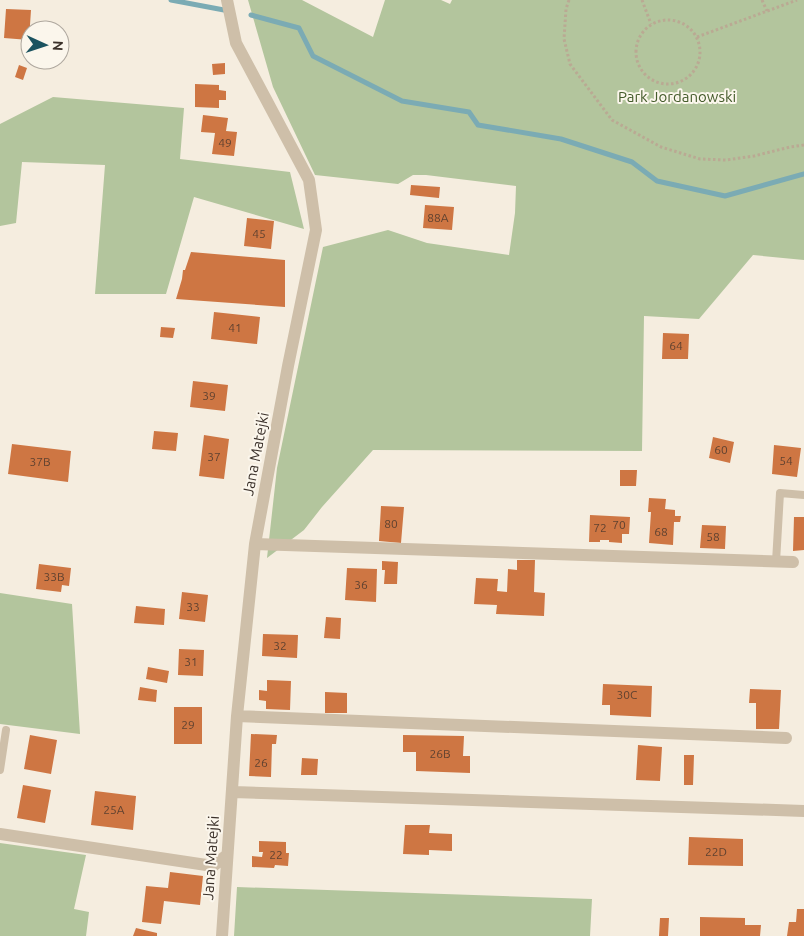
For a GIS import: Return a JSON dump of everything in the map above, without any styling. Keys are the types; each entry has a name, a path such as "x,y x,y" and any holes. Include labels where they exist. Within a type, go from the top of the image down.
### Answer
{"street":[{"name":"Jana Matejki","path":"222,936 237,716 255,544 316,230 309,180 236,43 227,0"},
{"path":"255,544 793,562"},
{"path":"237,716 786,738"},
{"path":"233,792 804,811"},
{"path":"0,834 213,866 227,855"}],"lane":[{"path":"776,562 780,493 804,495"},
{"path":"0,770 6,730"}],"path":[{"path":"570,0 566,9 564,39 570,64 612,120 661,147 700,159 726,160 804,145"},
{"path":"642,0 651,24"},
{"path":"762,0 767,11"},
{"path":"696,37 797,0"},
{"path":"662,20 678,21 691,29 696,37 700,52 694,71 688,77 677,83 661,83 647,76 641,68 637,59 636,48 639,38 651,24 662,20"}],"green space":[{"name":"Park Jordanowski","path":"248,0 302,0 373,37 385,0 441,0 450,4 452,0 804,0 804,260 753,255 699,319 644,316 642,451 373,450 304,530 267,558 277,468 323,247 388,230 427,243 509,255 515,213 516,186 426,175 413,175 398,184 315,175 273,87"},
{"path":"53,97 184,108 180,159 290,172 304,229 194,197 166,294 95,294 105,165 22,162 16,223 0,226 0,124"},
{"path":"0,593 72,604 80,734 0,724"},
{"path":"0,843 86,855 74,909 89,912 86,936 0,936"},
{"path":"237,887 592,899 590,936 234,936"}],"building":[{"path":"6,9 31,10 30,20 20,20 20,39 4,38"},
{"path":"225,63 225,74 213,75 212,64"},
{"path":"19,65 20,70 26,70 23,80 15,77"},
{"path":"195,84 219,85 219,90 226,91 226,100 219,100 219,108 195,107"},
{"path":"203,115 228,118 226,131 237,132 234,156 212,154 215,133 201,132"},
{"path":"411,185 440,187 439,198 410,195"},
{"path":"425,205 454,207 452,230 423,228"},
{"path":"247,218 274,221 271,249 244,246"},
{"path":"191,252 285,260 285,307 176,299 183,270 185,270"},
{"path":"214,312 260,317 257,344 211,339"},
{"path":"161,327 175,328 173,338 160,337"},
{"path":"663,333 689,334 688,359 662,359"},
{"path":"193,381 228,385 225,411 190,407"},
{"path":"154,431 178,433 176,451 152,449"},
{"path":"204,435 229,439 224,479 199,476"},
{"path":"713,437 734,442 730,463 709,458"},
{"path":"12,444 71,451 68,482 8,474"},
{"path":"774,445 801,448 797,477 772,474"},
{"path":"620,470 637,470 636,486 620,486"},
{"path":"649,498 666,499 665,509 675,510 675,516 681,516 680,522 674,522 673,545 649,543 651,512 648,512"},
{"path":"381,506 404,507 401,543 379,541"},
{"path":"590,515 630,517 629,534 622,534 622,543 609,542 609,540 589,542"},
{"path":"794,517 804,517 804,550 793,551"},
{"path":"702,525 726,526 725,549 700,548"},
{"path":"517,560 535,560 534,592 545,593 544,616 496,614 497,605 474,604 476,578 498,579 497,591 507,592 508,569 517,570"},
{"path":"382,561 398,562 397,584 384,584 385,570 382,570"},
{"path":"39,564 71,568 69,586 62,585 61,592 36,589"},
{"path":"347,568 377,569 376,602 345,600"},
{"path":"182,592 208,595 205,622 179,619"},
{"path":"136,606 165,609 164,625 134,623"},
{"path":"326,617 341,618 340,639 324,638"},
{"path":"263,634 298,635 297,658 262,656"},
{"path":"179,649 204,650 203,676 178,675"},
{"path":"148,667 169,671 167,683 146,679"},
{"path":"267,680 291,681 290,710 266,709 266,701 259,700 259,690 267,691"},
{"path":"603,684 652,686 651,717 610,715 610,705 602,705"},
{"path":"140,687 157,690 156,702 138,700"},
{"path":"750,689 781,690 779,729 756,729 756,703 749,703"},
{"path":"325,692 347,693 347,713 325,713"},
{"path":"174,707 202,707 202,744 174,744"},
{"path":"251,734 277,735 276,744 272,744 271,777 249,776"},
{"path":"30,735 57,740 51,774 24,769"},
{"path":"403,735 464,736 463,756 470,756 470,773 416,771 416,752 403,752"},
{"path":"638,745 662,747 660,781 636,780"},
{"path":"684,755 694,755 693,785 684,785"},
{"path":"302,758 318,759 317,775 301,775"},
{"path":"23,785 51,790 45,823 17,818"},
{"path":"95,791 136,796 133,830 91,825"},
{"path":"405,825 430,825 429,833 452,834 452,851 429,850 429,855 403,854"},
{"path":"689,837 743,839 743,866 688,865"},
{"path":"259,841 286,842 286,853 289,853 288,866 275,865 274,868 252,867 252,856 262,857 263,852 259,852"},
{"path":"170,872 203,876 200,905 164,901 161,924 142,922 146,886 168,888"},
{"path":"797,909 804,909 804,936 787,936 789,922 796,922"},
{"path":"700,917 745,918 745,925 761,925 760,936 700,936"},
{"path":"660,918 669,918 668,936 659,936"},
{"path":"136,928 157,933 157,936 133,936"}],"waterway":[{"path":"171,0 224,10"},
{"path":"251,15 299,28 313,56 402,101 469,112 478,125 561,139 632,162 657,181 725,196 804,174"}]}
